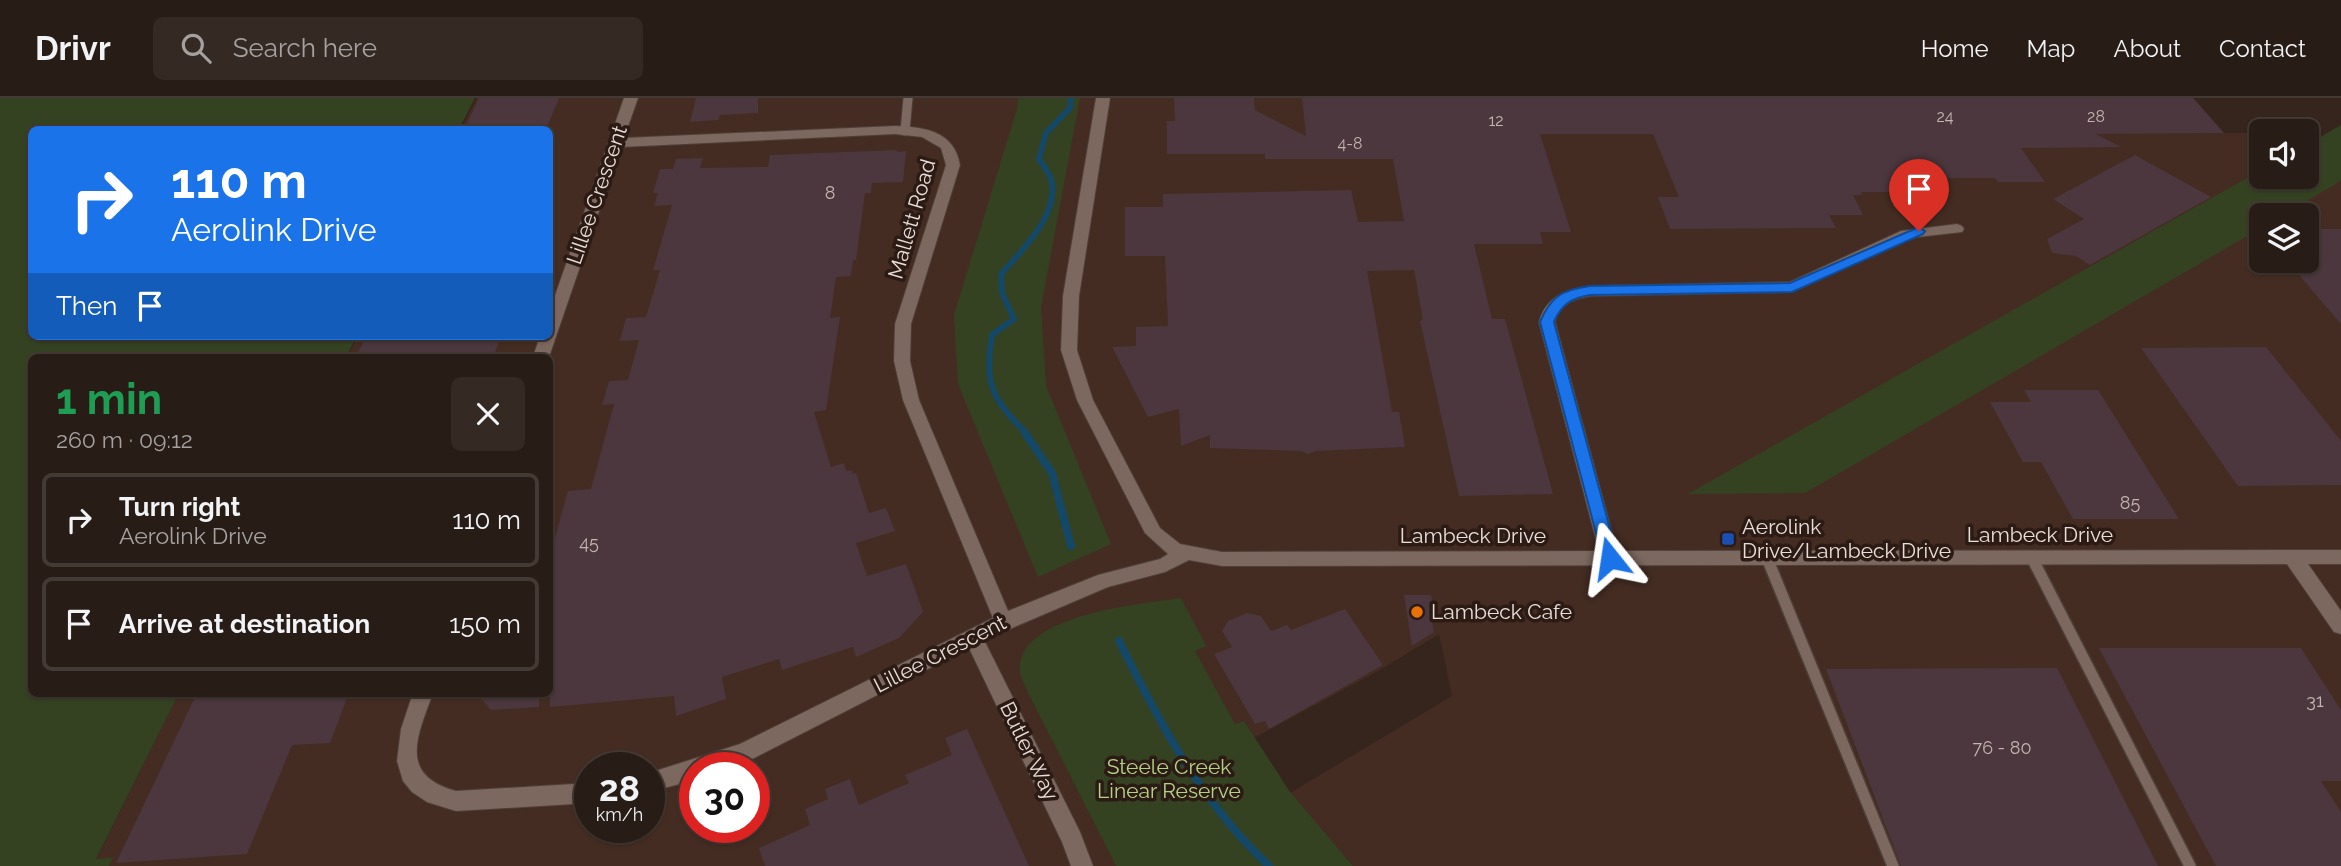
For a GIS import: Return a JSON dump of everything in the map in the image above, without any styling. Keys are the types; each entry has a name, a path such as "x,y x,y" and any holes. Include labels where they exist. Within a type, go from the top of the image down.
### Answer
{"street":[{"name":"Lillee Crescent","path":"553,322 631,98"},
{"name":"Lambeck Drive","path":"1103,98 1071,296 1069,350 1085,400 1145,519 1164,543 1185,553 1222,559 2341,557"},
{"name":"Mallett Road","path":"615,143 905,131 933,135 945,142 953,153 953,166 902,324 904,373 916,413 1004,621"},
{"path":"1610,558 1547,322 1554,305 1574,293 1590,291 1792,287 1906,234 1957,229"},
{"name":"Lillee Crescent","path":"742,752 1004,621 1105,580 1165,565 1185,553"},
{"path":"2292,557 2341,626"},
{"name":"Butler Way","path":"973,637 1072,838 1082,866"},
{"path":"422,697 405,759 414,782 425,790 439,798 456,801 574,794"}],"lane":[{"path":"905,131 908,98"},
{"path":"1767,558 1893,866"},
{"path":"2032,558 2190,866"}],"shaded area":[{"path":"477,98 2193,98 2224,133 2249,133 2249,177 2061,285 2249,231 2249,273 2319,273 2319,203 2303,203 2341,181 2341,866 1353,866 1290,793 1452,696 1439,634 1380,670 1254,738 1244,721 1235,724 1194,650 1206,646 1032,641 1023,656 1020,670 1027,691 1116,866 109,866 112,859 96,860 177,697 553,697 553,354 349,354 356,340 553,340 553,126 463,126"}],"green space":[{"path":"0,98 475,98 461,126 28,126 28,340 355,340 348,354 28,354 28,697 177,697 96,859 113,858 109,866 0,866"},
{"path":"1018,98 1080,98 1041,307 1046,386 1111,544 1038,577 958,384 954,315 1017,109"},
{"path":"2341,125 2341,181 2303,203 2249,203 2249,235 1805,493 1688,494 2249,177 2249,189 2319,189 2319,138"},
{"name":"Steele Creek Linear Reserve","path":"1181,598 1206,646 1195,651 1235,724 1244,721 1290,792 1353,866 1116,866 1027,691 1020,671 1024,652 1038,636 1059,624 1084,615"}],"building":[{"path":"479,98 559,98 548,126 466,126"},
{"path":"696,98 758,98 758,113 720,115 718,120 690,122"},
{"path":"1174,98 1254,98 1255,110 1306,136 1302,98 2193,98 2224,133 2096,134 2121,147 2021,148 2045,182 1941,178 1950,192 1861,192 1862,195 1853,195 1863,215 1829,215 1836,228 1670,229 1658,197 1679,197 1653,134 1540,134 1571,232 1540,232 1543,244 1474,244 1492,319 1505,319 1553,494 1459,496 1420,321 1423,320 1414,270 1367,271 1392,412 1399,412 1405,447 1316,451 1308,454 1300,451 1210,448 1210,435 1181,446 1179,409 1148,417 1112,347 1136,346 1136,327 1168,326 1165,256 1125,256 1125,207 1163,207 1163,194 1351,190 1358,222 1404,221 1393,159 1265,159 1265,154 1167,154 1167,121 1175,121"},
{"path":"906,151 903,182 872,183 871,193 865,193 856,260 853,260 851,276 836,277 830,318 840,317 826,410 814,412 831,467 844,463 846,471 852,470 853,474 856,473 869,513 886,508 895,531 856,543 867,576 906,564 923,612 899,638 856,657 853,647 782,670 779,659 722,677 726,699 676,716 674,696 550,707 550,697 553,697 553,545 568,491 591,489 614,404 602,405 609,381 628,380 639,340 620,341 626,318 646,317 660,270 653,270 672,205 654,206 658,193 653,193 660,169 673,169 676,159 703,158 700,168 768,167 770,155"},
{"path":"2135,155 2211,197 2090,265 2076,256 2052,253 2047,239 2084,219 2053,199"},
{"path":"2319,229 2341,229 2341,324 2297,273 2319,273"},
{"path":"364,340 500,340 494,354 357,354"},
{"path":"2266,347 2341,441 2341,485 2238,486 2141,348"},
{"path":"2024,390 2098,390 2179,519 2073,519 2041,462 2023,462 1990,402 2031,402"},
{"path":"1404,595 1431,595 1436,621 1432,622 1434,632 1412,646"},
{"path":"1345,609 1383,665 1269,729 1265,721 1255,724 1214,654 1232,647 1222,631 1228,621 1247,613 1261,616 1271,631 1287,625 1291,630"},
{"path":"2099,648 2301,648 2341,710 2341,781 2321,781 2341,812 2341,866 2216,866"},
{"path":"2057,668 2158,866 1901,866 1826,669"},
{"path":"195,697 347,697 330,743 292,745 247,854 116,863"},
{"path":"480,697 539,697 539,707 491,710"},
{"path":"967,729 1029,866 765,866 759,848 810,825 805,809 828,799 825,789 850,779 859,805 909,783 905,775 952,755 945,738"}],"waterway":[{"path":"1027,434 1006,411 993,390 989,367 992,335 1014,319 1002,293 1001,274 1036,233 1049,209 1051,180 1039,159 1046,133 1070,108 1071,98"},
{"path":"1025,433 1052,473 1071,546"},
{"path":"1119,641 1150,702 1202,789 1269,866"}],"place":[{"name":"Aerolink Drive/Lambeck Drive","path":"1728,539"},
{"name":"Lambeck Cafe","path":"1417,612"}],"route":[{"path":"1610,558 1547,322 1548,314 1554,305 1574,293 1590,291 1792,287 1906,234 1919,231"}]}
